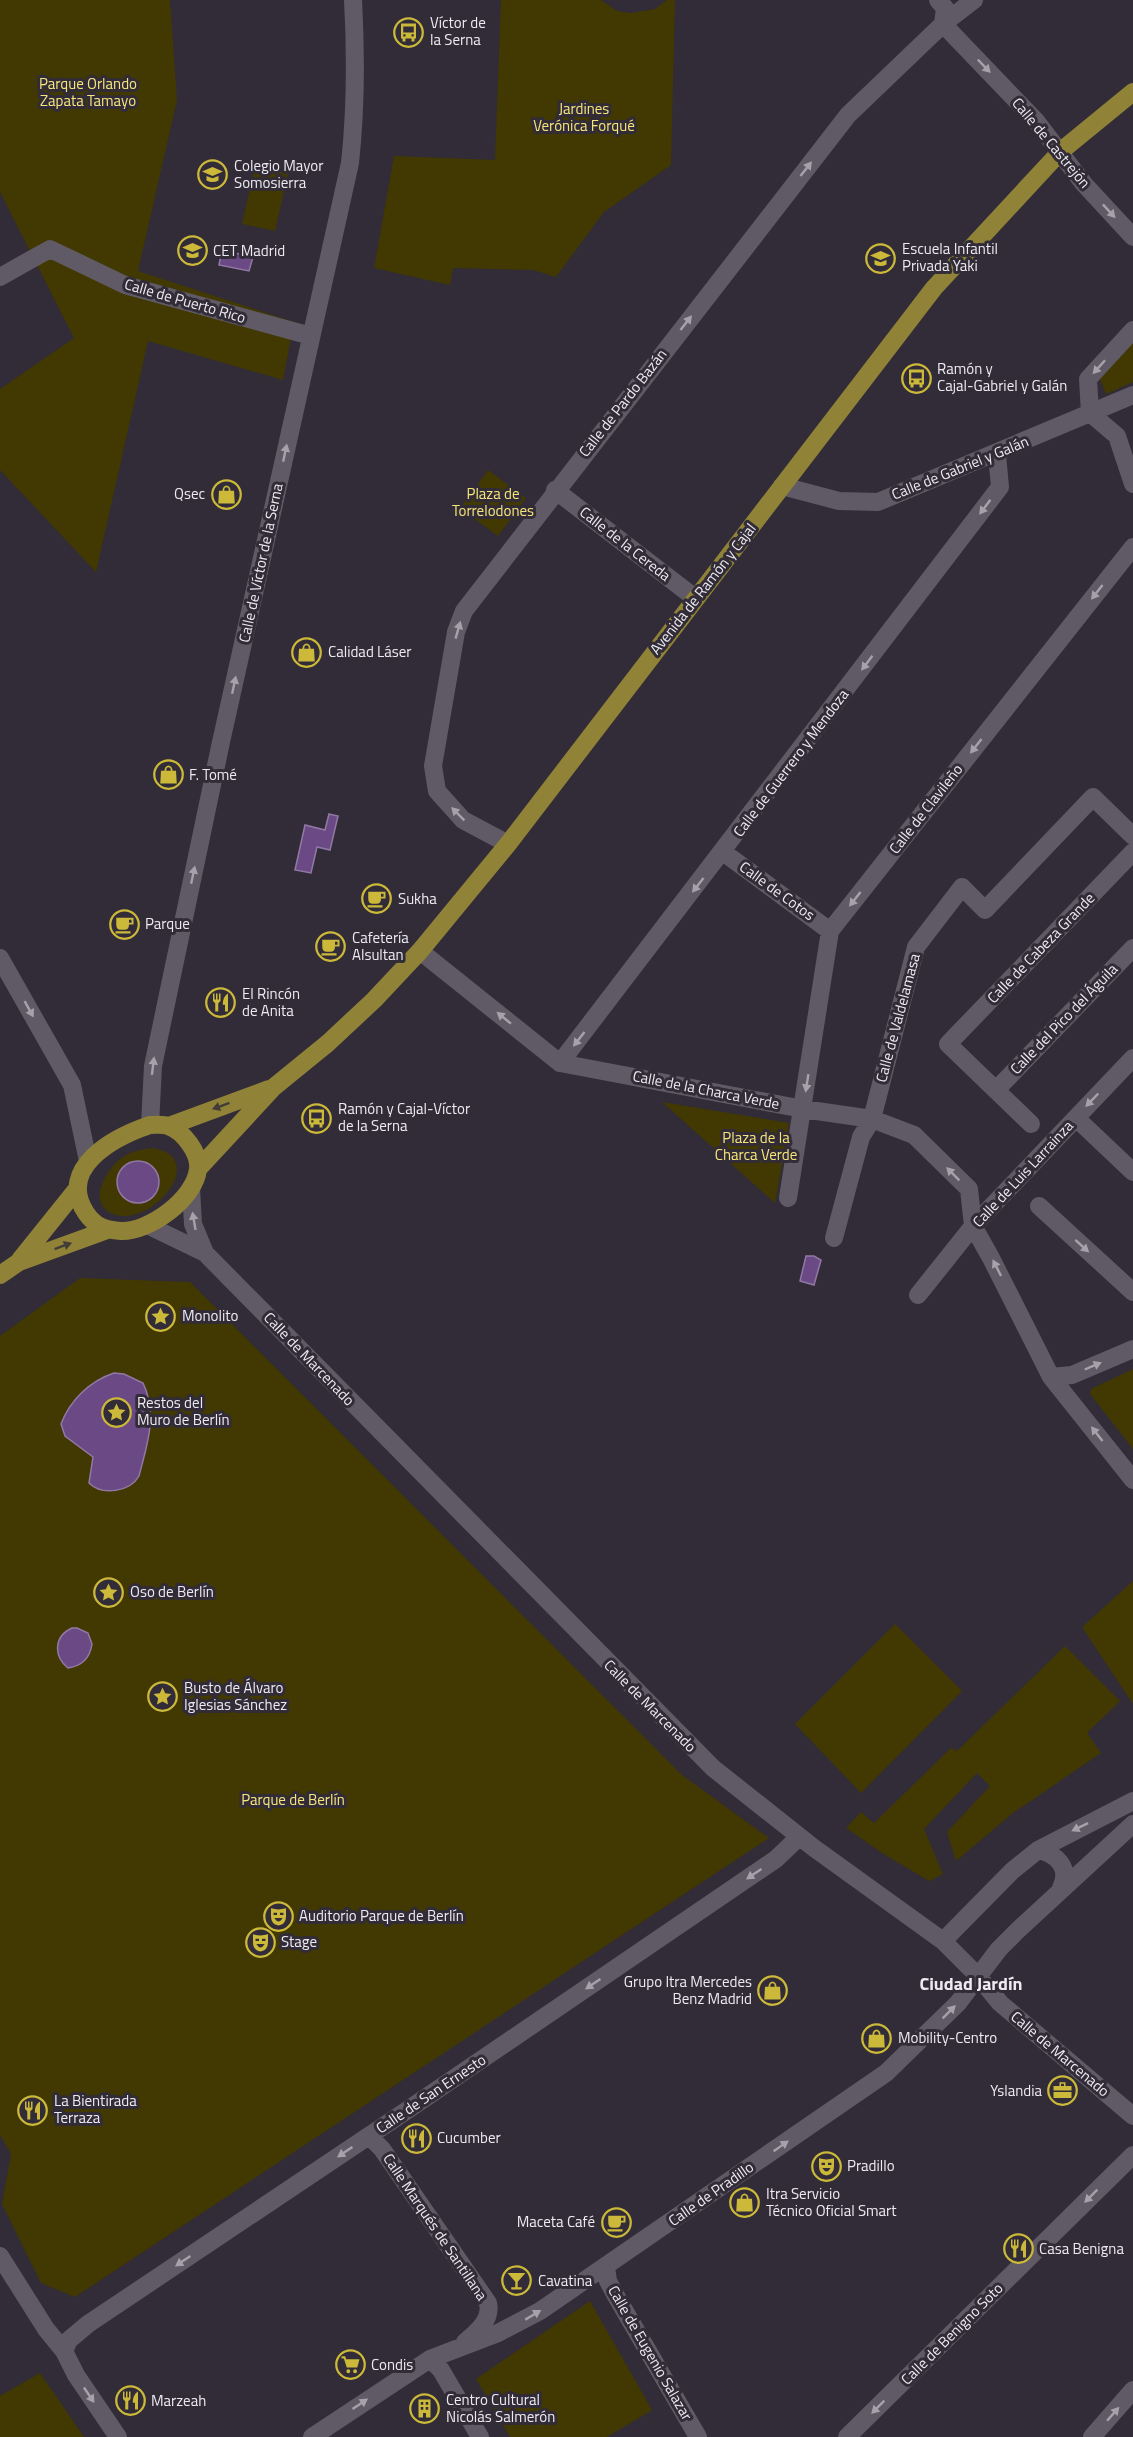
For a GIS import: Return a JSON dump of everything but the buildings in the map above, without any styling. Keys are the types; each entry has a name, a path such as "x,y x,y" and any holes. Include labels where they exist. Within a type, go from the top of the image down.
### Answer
{"main road":[{"name":"Avenida de Ramón y Cajal","path":"199,1168 274,1087 328,1043 374,1000 420,951 508,843 934,288 1060,151 1133,92"},
{"name":"Avenida de Ramón y Cajal","path":"169,1126 274,1087"},
{"path":"150,1125 169,1126 185,1137 194,1151 199,1168 191,1188 167,1214 147,1226 128,1231 107,1230 93,1224 80,1204 77,1189 81,1172 88,1161 104,1146 132,1131 150,1125"},
{"path":"19,1262 77,1189"},
{"path":"0,1275 19,1262 107,1230"}],"street":[{"name":"Calle de Víctor de la Serna","path":"150,1125 155,1054 350,163 355,116 356,49 353,0"},
{"path":"938,0 945,8 943,24"},
{"name":"Calle de Pardo Bazán","path":"508,843 464,820 437,791 432,766 456,632 464,610 848,115 943,24 974,0"},
{"name":"Calle de Castrejón","path":"943,24 1036,121 1084,184 1133,237"},
{"name":"Calle de Puerto Rico","path":"0,277 50,249 125,285 311,336"},
{"path":"1133,330 1088,379 1090,413 1117,436 1133,484"},
{"name":"Calle de Gabriel y Galán","path":"782,486 839,501 878,502 1133,395"},
{"name":"Calle de Guerrero y Mendoza","path":"560,1063 1000,487 997,454"},
{"name":"Calle de la Cereda","path":"555,490 695,598"},
{"name":"Calle de Clavileño","path":"803,1108 830,931 1133,547"},
{"name":"Calle de Valdelamasa","path":"834,1238 861,1137 872,1119 916,947 962,886 985,910 1093,797 1133,836"},
{"name":"Calle de Cotos","path":"723,852 830,931"},
{"name":"Calle de Cabeza Grande","path":"996,1090 948,1044 1133,852"},
{"name":"Calle del Pico del Águila","path":"996,1090 1133,948"},
{"name":"Calle de la Charca Verde","path":"420,951 560,1063 872,1119 914,1135 969,1190 973,1226"},
{"path":"0,958 72,1085 88,1161"},
{"name":"Calle de Luis Larrainza","path":"918,1294 973,1226 1133,1058"},
{"path":"996,1090 1031,1124"},
{"path":"788,1198 803,1108"},
{"path":"1076,1118 1133,1172"},
{"name":"Calle de Marcenado","path":"191,1188 193,1224 205,1252 693,1750 799,1837 943,1941 978,1976 1000,2003 1133,2116"},
{"path":"1039,1206 1133,1292"},
{"name":"Calle de Marcenado","path":"147,1226 205,1252"},
{"path":"973,1226 1051,1377 1133,1480"},
{"path":"1051,1377 1072,1375 1133,1349"},
{"path":"943,1941 1012,1871 1038,1850 1133,1801"},
{"name":"Calle de Pradillo","path":"312,2437 430,2359 521,2322 606,2267 886,2073 958,2002 999,1949 1061,1888 1133,1824"},
{"name":"Calle de San Ernesto","path":"64,2351 69,2340 88,2324 776,1859 799,1837"},
{"path":"1114,1842 1133,1840"},
{"path":"1038,1850 1052,1854 1062,1863 1066,1876 1061,1888"},
{"name":"Calle Marqués de Santillana","path":"369,2136 382,2149 488,2303 489,2309 483,2325 459,2347"},
{"name":"Calle de Benigno Soto","path":"847,2437 1133,2155"},
{"path":"0,2256 118,2437"},
{"name":"Calle de Eugenio Salazar","path":"606,2267 608,2280 616,2296 698,2437"},
{"path":"430,2359 441,2370 480,2437"},
{"path":"1092,2437 1133,2390"}],"green space":[{"name":"Parque Orlando Zapata Tamayo","path":"0,0 170,0 177,100 138,271 294,322 283,380 148,341 96,572 0,470 0,389 74,338 0,192"},
{"name":"Jardines Verónica Forqué","path":"501,0 601,0 617,11 631,13 655,9 667,0 675,0 671,165 604,212 556,277 533,270 453,268 450,285 374,268 394,156 495,160"},
{"path":"256,162 289,169 275,231 242,224"},
{"path":"1133,343 1133,382 1106,394 1100,379"},
{"name":"Plaza de Torrelodones","path":"488,470 526,498 498,536 460,508"},
{"name":"Plaza de la Charca Verde","path":"662,1102 789,1123 775,1204 775,1203"},
{"path":"153,1148 169,1154 176,1164 176,1176 170,1189 146,1210 131,1215 116,1215 107,1210 101,1204 100,1196 101,1187 110,1170 126,1155"},
{"name":"Parque de Berlín","path":"80,1278 190,1282 682,1775 769,1838 75,2297 41,2283 2,2204 11,2154 0,2135 0,1336"},
{"path":"1133,1369 1133,1449 1090,1394 1091,1389"},
{"path":"1133,1581 1133,1704 1082,1627"},
{"path":"895,1624 962,1691 861,1793 795,1724"},
{"path":"1065,1646 1120,1701 1087,1733 1101,1753 1013,1813 956,1861 947,1832 990,1786 977,1773 924,1829 943,1874 929,1881 846,1828 861,1812 874,1823 951,1748 957,1751"},
{"path":"590,2301 652,2410 607,2437 510,2437 476,2379"},
{"path":"40,2373 84,2437 0,2437 0,2396"}],"shaded area":[{"path":"222,250 253,257 249,271 219,265"},
{"path":"329,814 338,816 330,850 317,847 311,873 295,870 305,825 325,830"},
{"path":"138,1161 153,1167 159,1182 153,1197 138,1203 123,1197 117,1182 123,1167"},
{"path":"806,1256 814,1256 821,1260 814,1285 800,1281"},
{"path":"114,1373 124,1374 143,1383 150,1406 150,1430 139,1476 123,1489 108,1491 89,1483 93,1457 65,1436 61,1424 75,1399 82,1392 97,1381"},
{"path":"72,1628 88,1633 92,1644 84,1660 68,1668 60,1658 58,1646 62,1636"}],"place":[{"name":"Víctor de la Serna","path":"409,32"},
{"name":"Colegio Mayor Somosierra","path":"213,175"},
{"name":"CET Madrid","path":"192,251"},
{"name":"Escuela Infantil Privada Yaki","path":"881,258"},
{"name":"Ramón y Cajal-Gabriel y Galán","path":"916,378"},
{"name":"Qsec","path":"226,494"},
{"name":"Calidad Láser","path":"307,652"},
{"name":"F. Tomé","path":"168,775"},
{"name":"Sukha","path":"377,899"},
{"name":"Parque","path":"124,924"},
{"name":"Cafetería Alsultan","path":"331,947"},
{"name":"El Rincón de Anita","path":"221,1003"},
{"name":"Ramón y Cajal-Víctor de la Serna","path":"317,1118"},
{"name":"Monolito","path":"161,1316"},
{"name":"Restos del Muro de Berlín","path":"116,1412"},
{"name":"Oso de Berlín","path":"109,1592"},
{"name":"Busto de Álvaro Iglesias Sánchez","path":"163,1697"},
{"name":"Auditorio Parque de Berlín","path":"278,1916"},
{"name":"Stage","path":"260,1942"},
{"name":"Grupo Itra Mercedes Benz Madrid","path":"773,1991"},
{"name":"Mobility-Centro","path":"877,2038"},
{"name":"Yslandia","path":"1063,2091"},
{"name":"La Bientirada Terraza","path":"33,2110"},
{"name":"Cucumber","path":"416,2138"},
{"name":"Pradillo","path":"826,2166"},
{"name":"Itra Servicio Técnico Oficial Smart","path":"745,2203"},
{"name":"Maceta Café","path":"616,2222"},
{"name":"Casa Benigna","path":"1018,2249"},
{"name":"Cavatina","path":"517,2281"},
{"name":"Condis","path":"350,2365"},
{"name":"Marzeah","path":"130,2401"},
{"name":"Centro Cultural Nicolás Salmerón","path":"425,2409"}],"district":[{"name":"Ciudad Jardín","path":"971,1984"}]}
